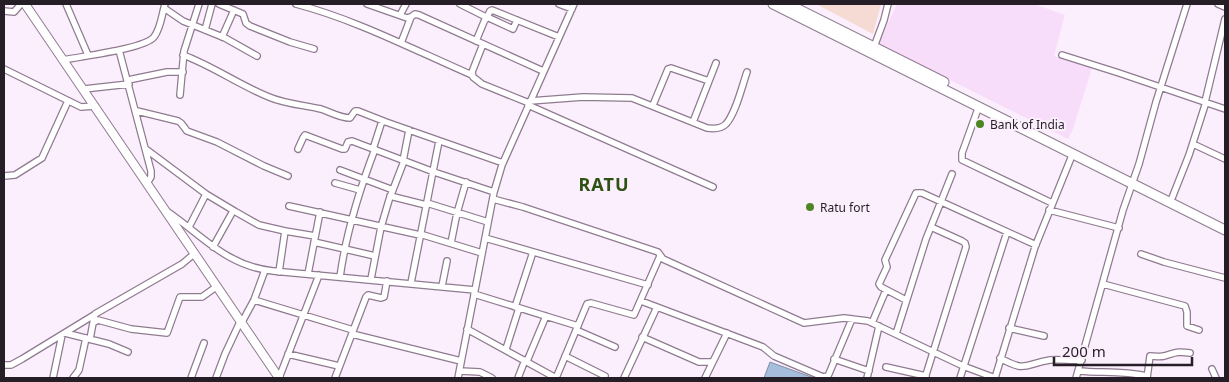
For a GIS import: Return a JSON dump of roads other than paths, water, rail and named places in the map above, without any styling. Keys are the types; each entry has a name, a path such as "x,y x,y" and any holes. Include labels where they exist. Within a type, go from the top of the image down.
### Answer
{"highway":[{"path":"773,4 1073,153 1172,198 1225,225"},
{"path":"788,4 874,46 1225,230"}],"main road":[{"path":"25,4 279,378"}],"street":[{"path":"4,11 14,12 21,4"},
{"path":"66,4 88,55"},
{"path":"180,95 183,56 198,4"},
{"path":"205,30 212,4"},
{"path":"220,4 231,7 243,14 246,23 250,26 290,42 314,48"},
{"path":"296,4 326,12 472,74 478,82 529,103 713,187"},
{"path":"367,4 400,15 412,17 415,14 419,15 544,71"},
{"path":"400,15 406,4"},
{"path":"460,4 483,14 486,18 513,29 517,20"},
{"path":"458,378 494,192 503,163 573,6 559,4"},
{"path":"874,46 888,4"},
{"path":"1076,378 1161,86 1188,4"},
{"path":"1218,4 1225,7"},
{"path":"64,60 119,50 144,43 154,37 164,6 177,18 222,37 258,56"},
{"path":"222,37 231,7"},
{"path":"476,41 486,18 492,10 559,37"},
{"path":"401,43 412,17"},
{"path":"1172,198 1193,144 1206,102 1225,18"},
{"path":"472,74 483,44"},
{"path":"119,50 147,150 152,174 147,183"},
{"path":"1062,55 1161,86 1225,109"},
{"path":"183,56 207,64 221,74 274,99 321,110 345,118 350,118 355,111 358,111 503,163"},
{"path":"693,122 716,63"},
{"path":"653,105 668,69 671,68 709,81"},
{"path":"4,69 81,107 95,106"},
{"path":"84,89 128,82 167,72 183,72"},
{"path":"529,103 583,97 632,98 714,129 726,124 734,110 747,72"},
{"path":"4,176 15,175 27,166 39,162 68,101"},
{"path":"979,106 962,153 962,160 1052,203"},
{"path":"137,111 180,122 187,131 217,142 288,176"},
{"path":"340,277 351,220 382,121"},
{"path":"371,279 381,227 404,161 409,130"},
{"path":"298,149 305,135 342,149 345,149 350,141 494,192"},
{"path":"411,283 439,140"},
{"path":"1193,144 1225,159"},
{"path":"147,150 206,194 259,225 375,256"},
{"path":"493,199 523,207 656,252 663,259 804,323 852,318 872,323 964,367 995,378 1036,245 1073,153"},
{"path":"340,170 364,178 392,193 488,222"},
{"path":"896,334 931,227 952,174"},
{"path":"451,243 466,182"},
{"path":"335,183 360,190"},
{"path":"906,300 886,290 879,284 886,267 885,260 916,193 922,193 941,201 1036,245"},
{"path":"189,228 206,194"},
{"path":"289,206 420,235 482,253"},
{"path":"1049,210 1119,228"},
{"path":"167,211 214,247 240,264 279,272 442,286 474,292 577,328 615,347"},
{"path":"214,247 233,211"},
{"path":"308,274 320,212"},
{"path":"886,367 925,377 934,353 966,247 962,241 931,227"},
{"path":"279,272 284,231"},
{"path":"960,378 1006,232"},
{"path":"485,238 648,284"},
{"path":"506,349 533,252"},
{"path":"4,365 14,364 182,264 194,254"},
{"path":"1141,254 1225,278"},
{"path":"467,329 506,349 554,378 588,303 632,315 635,314 660,256"},
{"path":"442,286 447,261"},
{"path":"216,378 225,354 254,300 265,270"},
{"path":"279,378 319,275"},
{"path":"335,378 366,297 368,295 384,297 388,281"},
{"path":"1103,284 1184,305 1187,308 1186,326 1199,330"},
{"path":"93,323 98,320 131,328 167,333 180,297 202,297 216,287"},
{"path":"872,323 886,290"},
{"path":"254,300 352,332 461,361"},
{"path":"641,301 763,347 771,355 823,377 828,376 852,318"},
{"path":"624,378 657,307"},
{"path":"73,378 79,370 94,315"},
{"path":"518,378 546,316"},
{"path":"867,378 879,326"},
{"path":"1009,328 1044,336"},
{"path":"705,378 726,333"},
{"path":"63,334 108,344 128,352"},
{"path":"53,378 63,334"},
{"path":"642,337 699,362 712,362"},
{"path":"191,378 204,343"},
{"path":"1079,371 1102,373 1127,372 1147,377 1150,356 1163,356 1180,351 1190,353"},
{"path":"288,354 339,366"},
{"path":"565,356 605,376"},
{"path":"1000,358 1020,367 1031,366 1050,360 1082,360"},
{"path":"834,359 869,371"},
{"path":"1212,369 1216,378"},
{"path":"460,371 480,372 489,377"}],"water":[{"path":"770,362 814,378 764,378"}],"place":[{"name":"Bank of India","path":"980,124"},
{"name":"Ratu fort","path":"810,207"}],"district":[{"name":"RATU","path":"604,184"}]}
